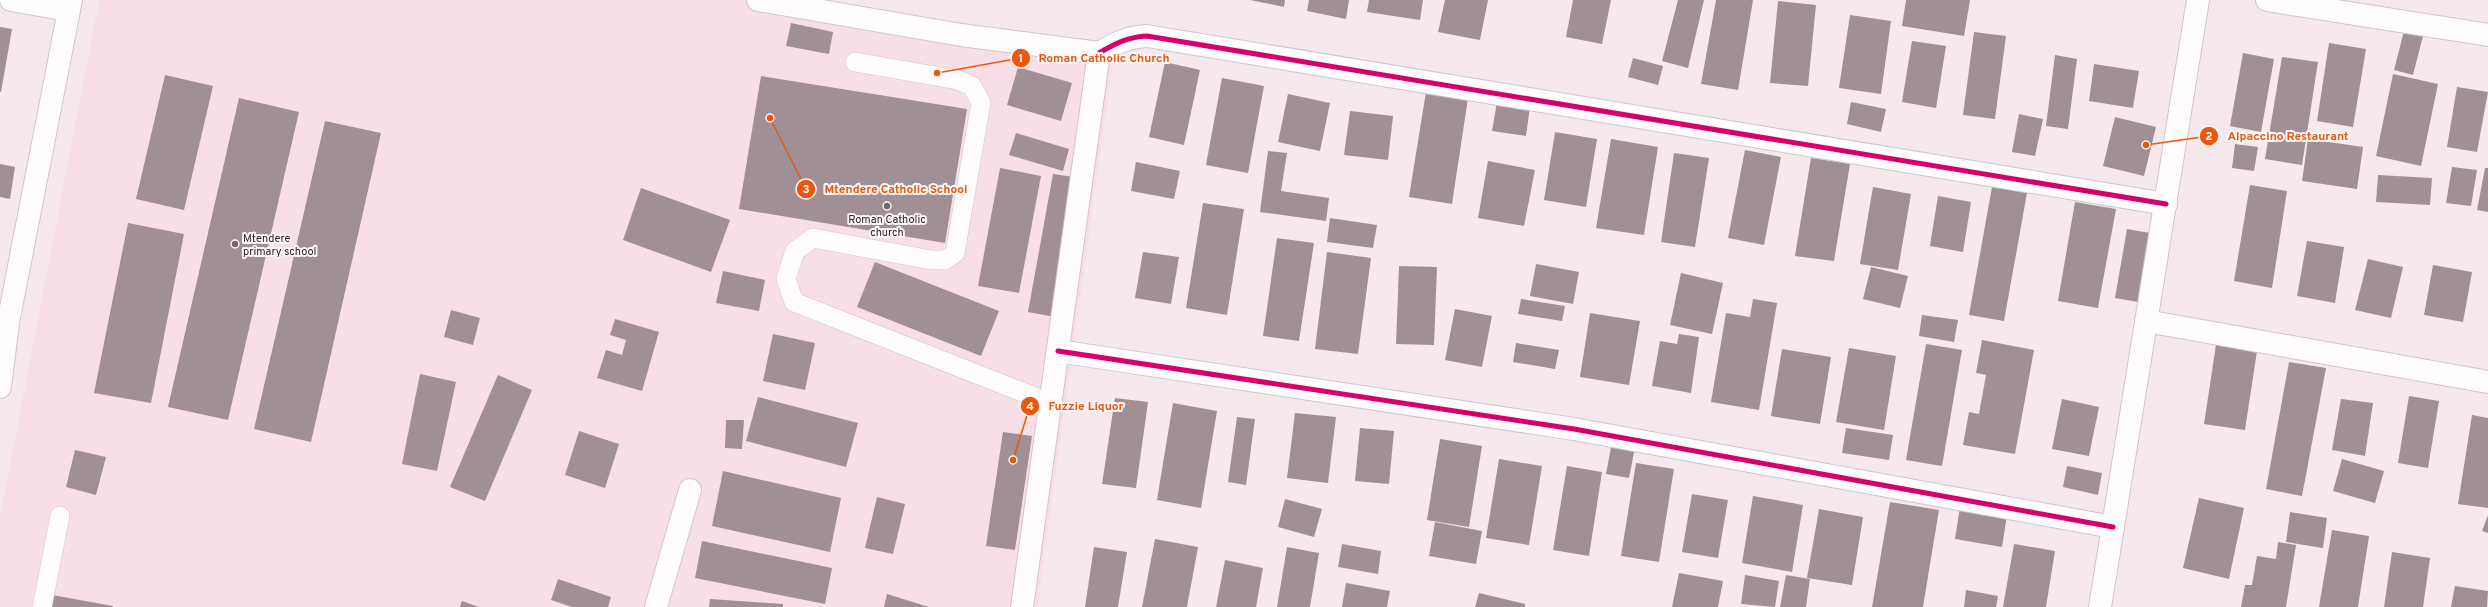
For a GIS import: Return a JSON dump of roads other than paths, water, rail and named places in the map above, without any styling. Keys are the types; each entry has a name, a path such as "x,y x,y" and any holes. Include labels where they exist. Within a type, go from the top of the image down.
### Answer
{"street":[{"path":"0,387 4,323 70,5 11,0"},
{"path":"758,0 961,35 1099,53 1120,41 1131,37 1147,36 2166,204"},
{"path":"2100,607 2198,0"},
{"path":"2267,0 2488,35"},
{"path":"1022,607 1099,53"},
{"path":"2146,321 2488,382"},
{"path":"1058,351 1574,430 2113,527"},
{"path":"656,607 690,490"}],"lane":[{"path":"855,62 958,80 972,86 981,103 955,253 945,260 931,260 813,238 795,251 786,278 794,302 1050,403"},
{"path":"42,607 60,516"}],"place":[{"name":"Roman Catholic Church","path":"937,73"},
{"name":"Mtendere Catholic School","path":"770,118"},
{"name":"Alpaccino Restaurant","path":"2146,145"},
{"name":"Roman Catholic church","path":"887,206"},
{"name":"Mtendere primary school","path":"235,244"},
{"name":"Fuzzie Liquor","path":"1013,460"}]}
